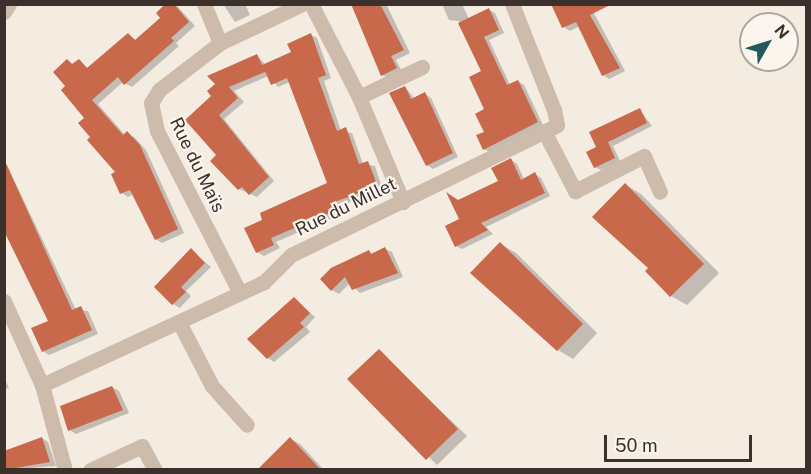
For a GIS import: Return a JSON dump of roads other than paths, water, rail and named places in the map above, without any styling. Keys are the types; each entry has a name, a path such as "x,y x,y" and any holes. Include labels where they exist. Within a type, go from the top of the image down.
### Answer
{"street":[{"path":"4,12 9,4"},
{"path":"204,4 220,43"},
{"name":"Rue du Maïs","path":"240,293 151,114 151,103 159,90 220,43 302,4"},
{"path":"311,4 359,97 403,202"},
{"path":"512,4 555,110 557,125 543,131 575,191 644,156 660,192"},
{"path":"359,97 422,67"},
{"name":"Rue du Millet","path":"42,385 264,282 291,255 403,202 543,131"},
{"path":"4,301 42,385 65,470"},
{"path":"179,322 212,387 247,425"},
{"path":"90,470 142,446 155,470"}]}
